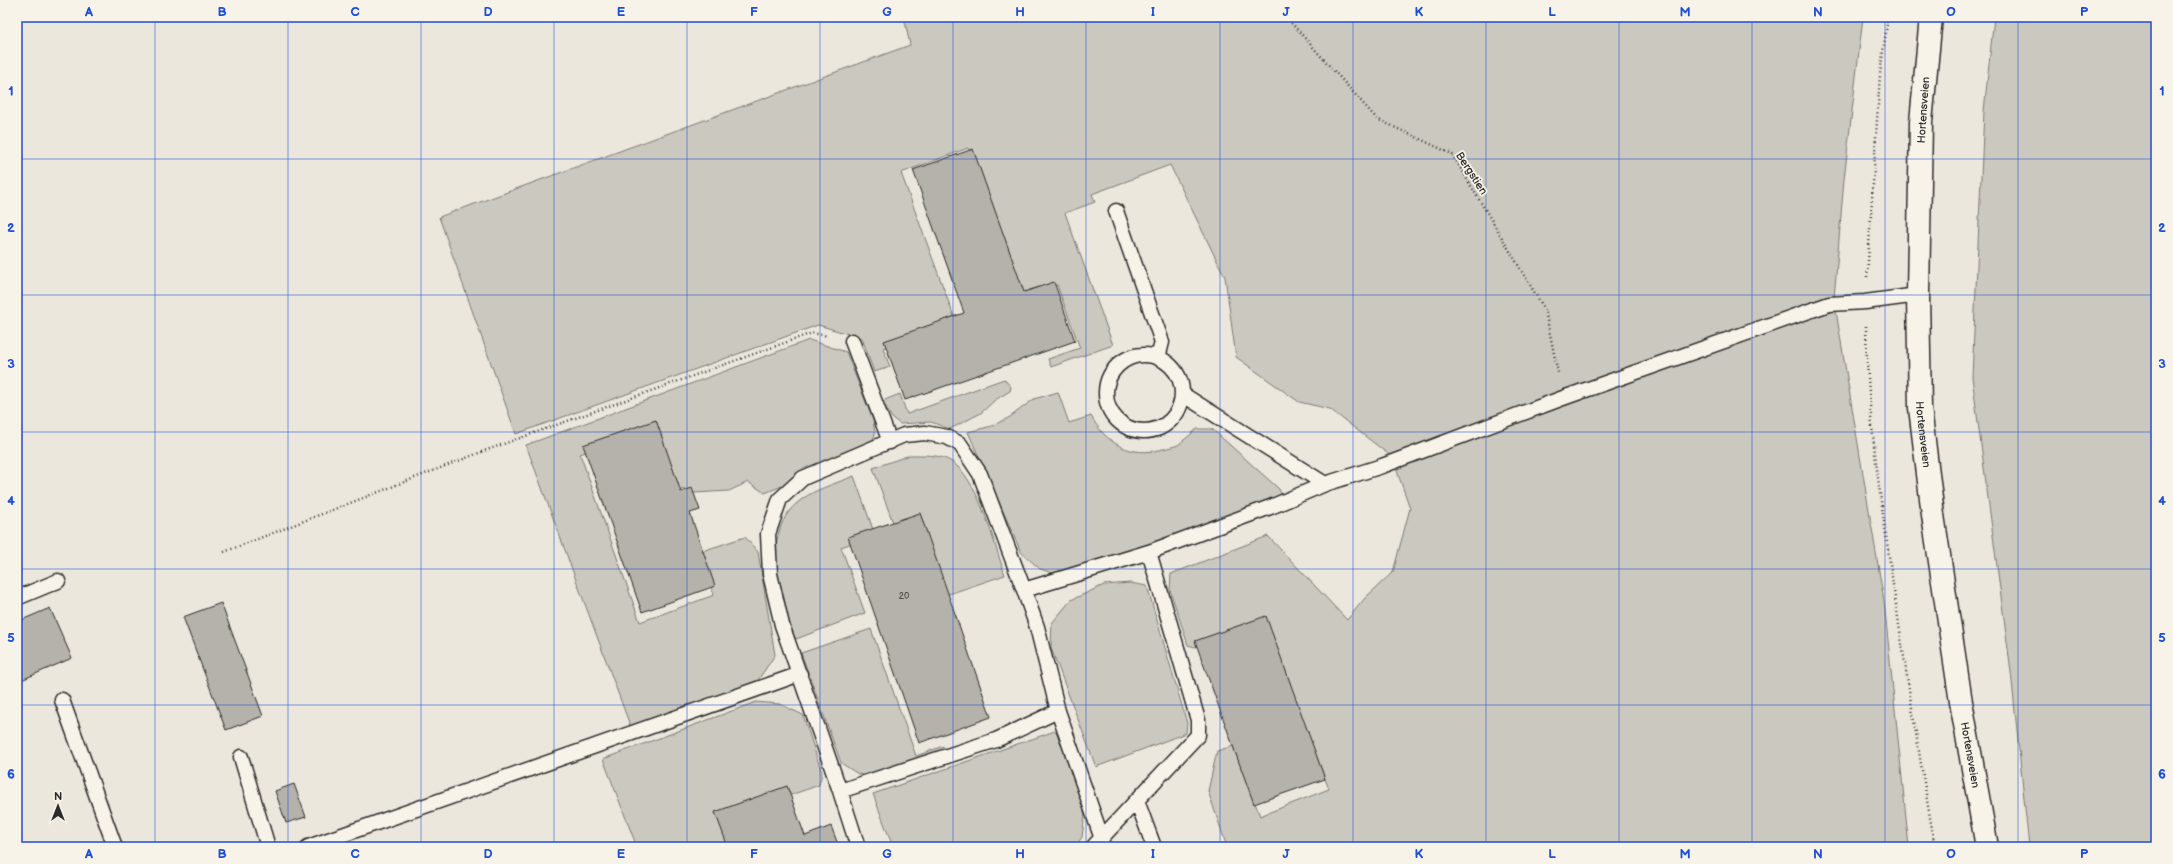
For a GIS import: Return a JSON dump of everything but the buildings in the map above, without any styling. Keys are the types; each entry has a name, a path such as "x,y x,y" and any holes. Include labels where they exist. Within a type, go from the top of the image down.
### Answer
{"main road":[{"name":"Hortensveien","path":"1931,17 1921,122 1918,295 1920,408 1933,515 1961,702 1987,847"}],"lane":[{"path":"1116,211 1162,342 1158,358"},
{"path":"1024,590 1149,552 1273,506 1325,484 1389,464 1563,398 1829,304 1866,302 1918,295"},
{"path":"852,341 890,442"},
{"path":"1138,355 1158,358 1166,362 1178,376 1182,394 1181,403 1172,418 1157,429 1148,431 1129,428 1114,417 1106,399 1106,390 1113,371 1129,358 1138,355"},
{"path":"1182,394 1325,484"},
{"path":"858,847 782,625 770,574 768,534 780,499 803,478 904,435 925,433 947,437 960,444 980,474 1024,590 1036,627 1058,711 1097,843 1198,735 1198,720 1149,552"},
{"path":"17,598 58,581"},
{"path":"308,847 800,674"},
{"path":"62,700 115,847"},
{"path":"840,791 996,740 1058,711"},
{"path":"241,758 268,847"},
{"path":"1137,801 1154,847"}],"path":[{"name":"Bergstien","path":"1286,17 1377,119 1452,154 1546,310 1563,398"},
{"path":"1888,17 1880,74 1871,189 1866,302 1866,364 1879,488 1935,847"},
{"path":"224,552 484,451 812,333 852,341"}],"shaded area":[{"path":"904,17 1863,17 1844,179 1834,299 1884,601 1909,847 1227,847 1208,791 1217,751 1233,746 1260,816 1329,789 1264,621 1195,647 1188,645 1170,590 1171,574 1268,536 1347,620 1365,598 1393,572 1410,508 1392,457 1330,409 1299,402 1236,357 1225,277 1170,165 1092,194 1095,202 1065,213 1113,345 1051,367 1048,359 1080,348 1057,285 1022,297 968,148 901,173 956,322 883,348 890,367 874,372 862,338 818,325 516,434 439,217 910,45"},
{"path":"1994,17 2156,17 2156,847 2029,847 2011,672 1972,377 1984,111"},
{"path":"809,340 846,352 873,420 875,434 869,450 765,493 748,482 729,491 694,493 675,487 654,428 580,454 640,622 714,595 699,552 745,537 758,552 775,655 758,680 631,728 526,445"},
{"path":"1004,379 1011,387 1010,391 995,400 981,413 950,429 931,422 900,424 892,418 882,401 900,394 907,414"},
{"path":"1058,392 1069,423 1091,416 1097,426 1112,441 1130,450 1140,452 1172,447 1178,445 1197,429 1212,429 1279,489 1284,500 1059,575 1040,569 1021,552 968,432 992,426 1010,417 1034,399"},
{"path":"910,455 932,456 947,459 962,471 978,497 991,530 1005,575 943,596 895,528 873,468"},
{"path":"854,476 875,535 841,547 865,613 796,639 789,625 778,589 776,550 779,533 785,517 802,499 816,491"},
{"path":"1130,583 1147,586 1187,723 1186,733 1096,767 1051,648 1052,623 1071,600 1104,585"},
{"path":"871,629 916,756 943,746 945,751 866,776 858,774 841,763 801,653"},
{"path":"756,702 780,704 803,715 822,773 819,785 788,796 729,847 637,847 603,759"},
{"path":"1055,731 1066,745 1085,814 1082,837 1075,847 893,847 873,794"}]}
